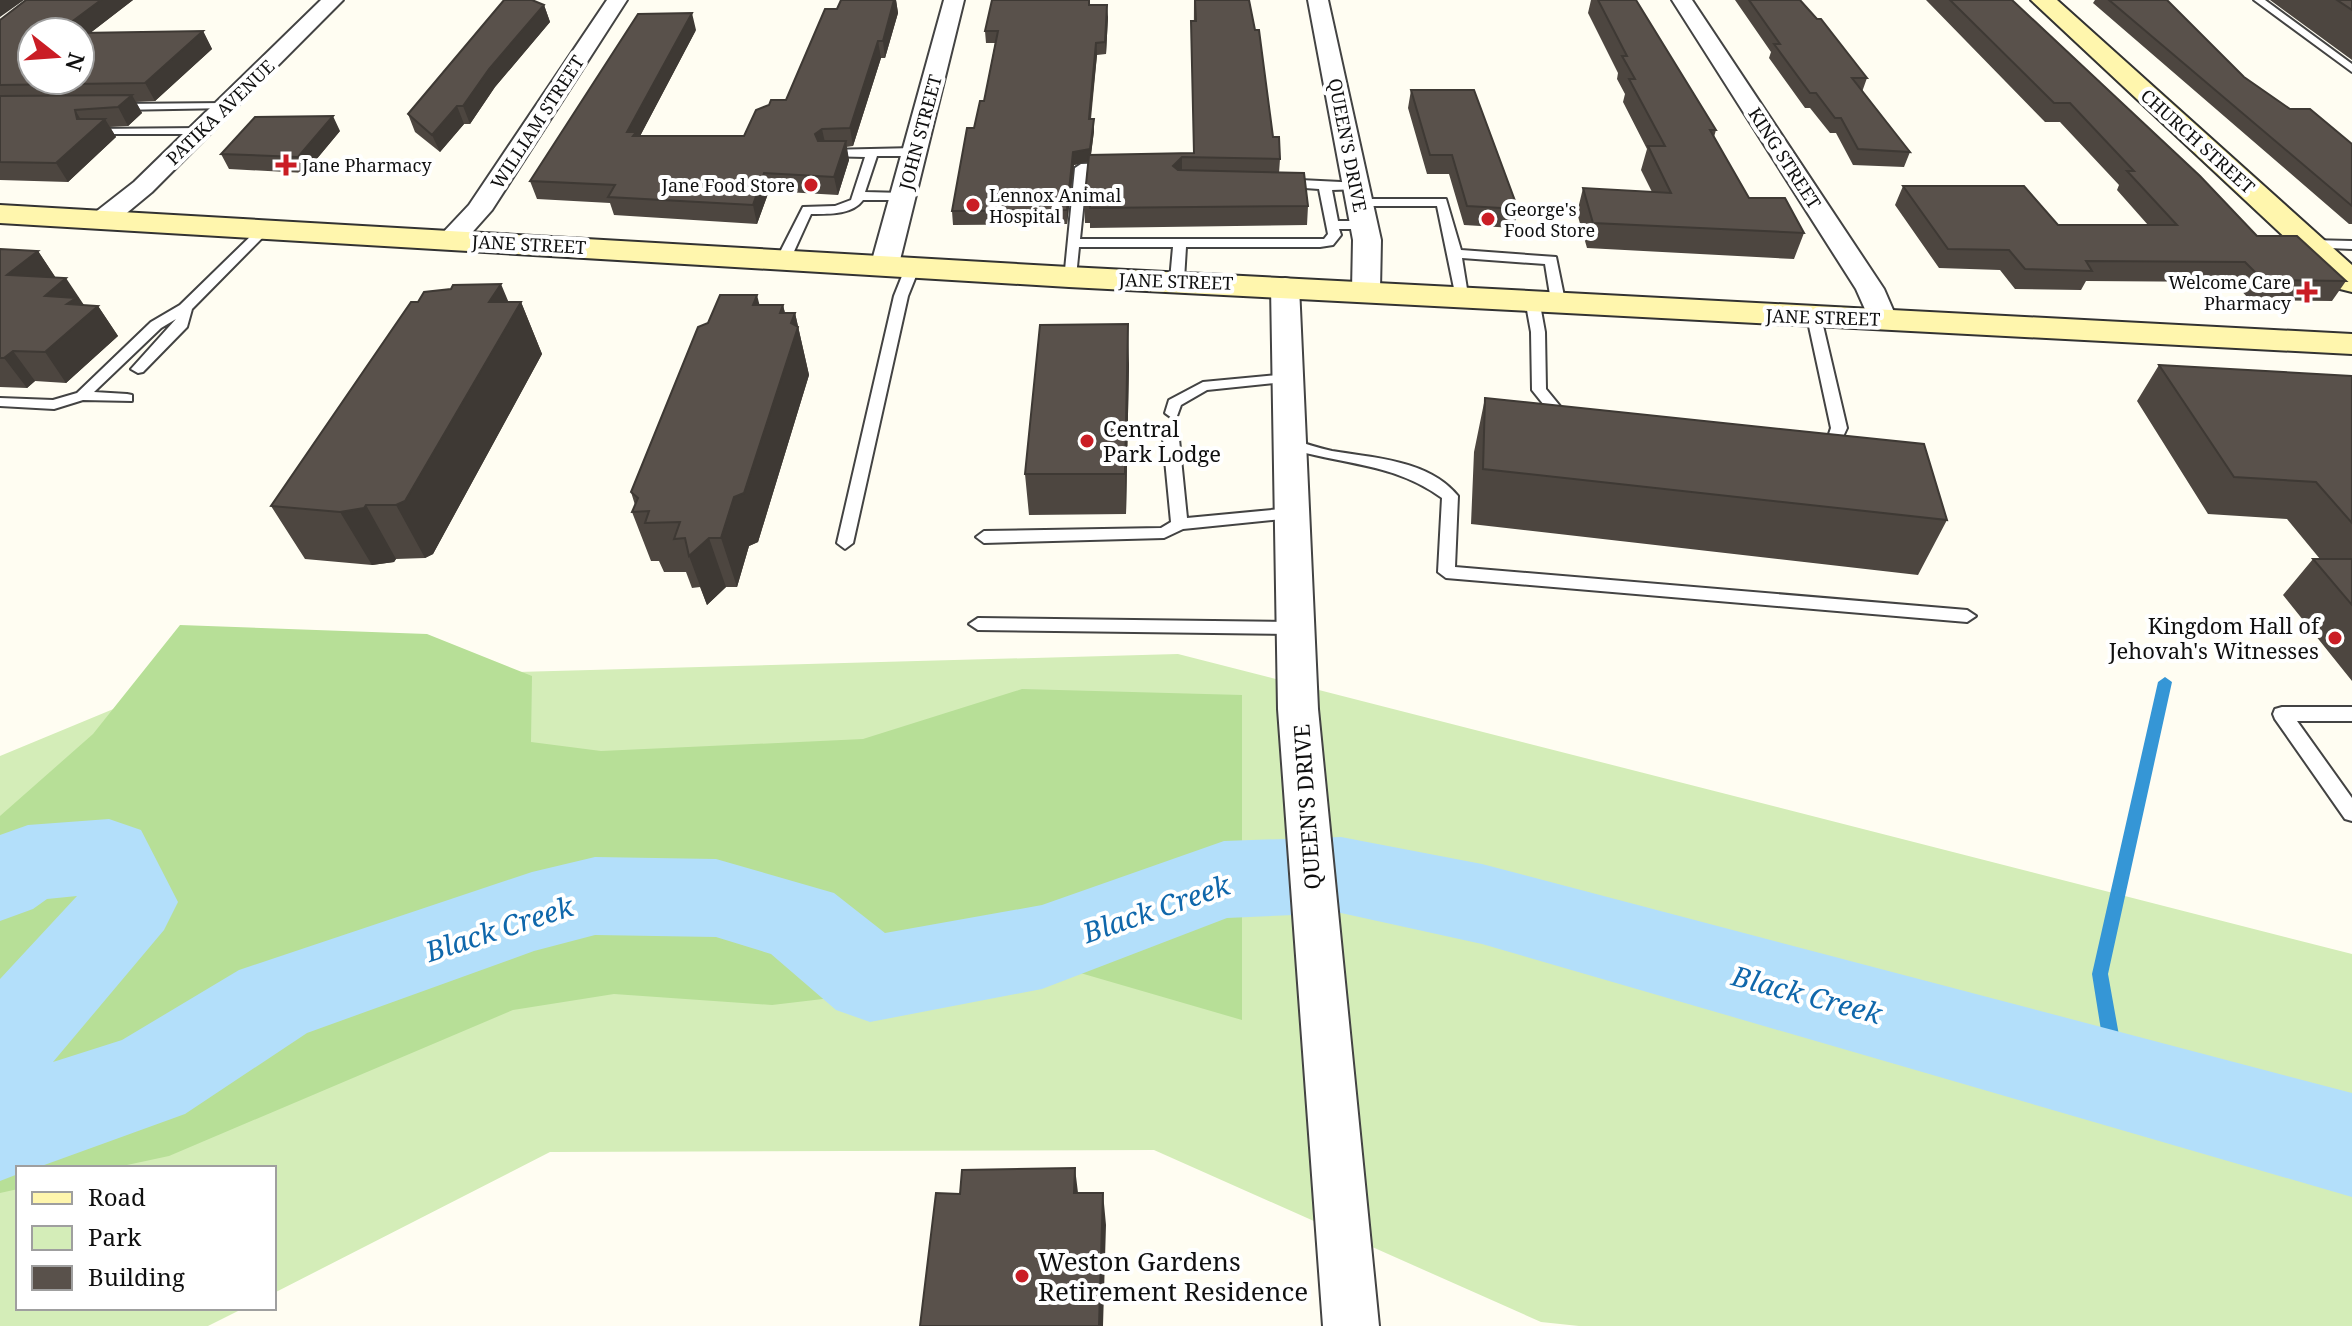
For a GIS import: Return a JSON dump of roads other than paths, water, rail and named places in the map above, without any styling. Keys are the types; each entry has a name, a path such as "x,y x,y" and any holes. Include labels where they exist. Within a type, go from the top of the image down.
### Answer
{"main road":[{"name":"CHURCH STREET","path":"2043,0 2352,282"},
{"name":"JANE STREET","path":"0,214 1069,277 1177,280 2352,344"}],"street":[{"name":"PATIKA AVENUE","path":"102,220 143,187 333,0"},
{"name":"WILLIAM STREET","path":"450,240 479,210 617,0"},
{"name":"JOHN STREET","path":"899,265 903,197 954,0"},
{"name":"QUEEN'S DRIVE","path":"1318,0 1367,240 1366,290"},
{"name":"KING STREET","path":"1682,0 1870,289 1882,319"},
{"name":"QUEEN'S DRIVE","path":"1285,286 1298,709 1351,1326"}],"lane":[{"path":"2259,0 2349,64"},
{"path":"110,107 226,106"},
{"path":"92,132 201,131"},
{"path":"826,154 915,152"},
{"path":"784,258 807,210 837,210 856,202 872,153"},
{"path":"1069,277 1081,168 1122,167"},
{"path":"1260,183 1325,186 1360,204 1442,202 1461,295"},
{"path":"1075,243 1328,242 1335,235 1325,186"},
{"path":"858,196 903,197"},
{"path":"1332,225 1360,204"},
{"path":"82,396 156,325 185,308 263,231"},
{"path":"1177,280 1180,244"},
{"path":"2310,244 2352,245"},
{"path":"1455,254 1551,260 1538,332 1539,390 1563,422 1578,424"},
{"path":"845,543 901,296 899,265"},
{"path":"138,369 182,324 185,308"},
{"path":"1804,446 1819,447 1835,440 1839,428 1814,317"},
{"path":"1172,413 1174,403 1203,386 1288,378"},
{"path":"0,402 54,405 82,396 127,398"},
{"path":"1171,439 1179,524"},
{"path":"1290,444 1314,453 1371,459 1430,479 1450,496 1446,572 1967,616"},
{"path":"984,537 1164,533 1179,524 1292,513"},
{"path":"978,624 1296,628"},
{"path":"2352,714 2282,714 2352,813"}],"waterway":[{"path":"2118,1080 2100,974 2165,682"},
{"name":"Black Creek","path":"0,882 28,863 109,856 131,902 0,1050"},
{"name":"Black Creek","path":"0,1130 149,1080 274,1001 532,912 595,896 716,898 801,922 870,979 1042,947 1224,880 1341,875 1482,904 2352,1145"}],"place":[{"name":"Jane Pharmacy","path":"286,165"},
{"name":"Jane Food Store","path":"811,185"},
{"name":"Lennox Animal Hospital","path":"973,205"},
{"name":"George's Food Store","path":"1488,219"},
{"name":"Welcome Care Pharmacy","path":"2307,292"},
{"name":"Central Park Lodge","path":"1087,441"},
{"name":"Kingdom Hall of Jehovah's Witnesses","path":"2335,638"},
{"name":"Weston Gardens Retirement Residence","path":"1022,1276"}]}
